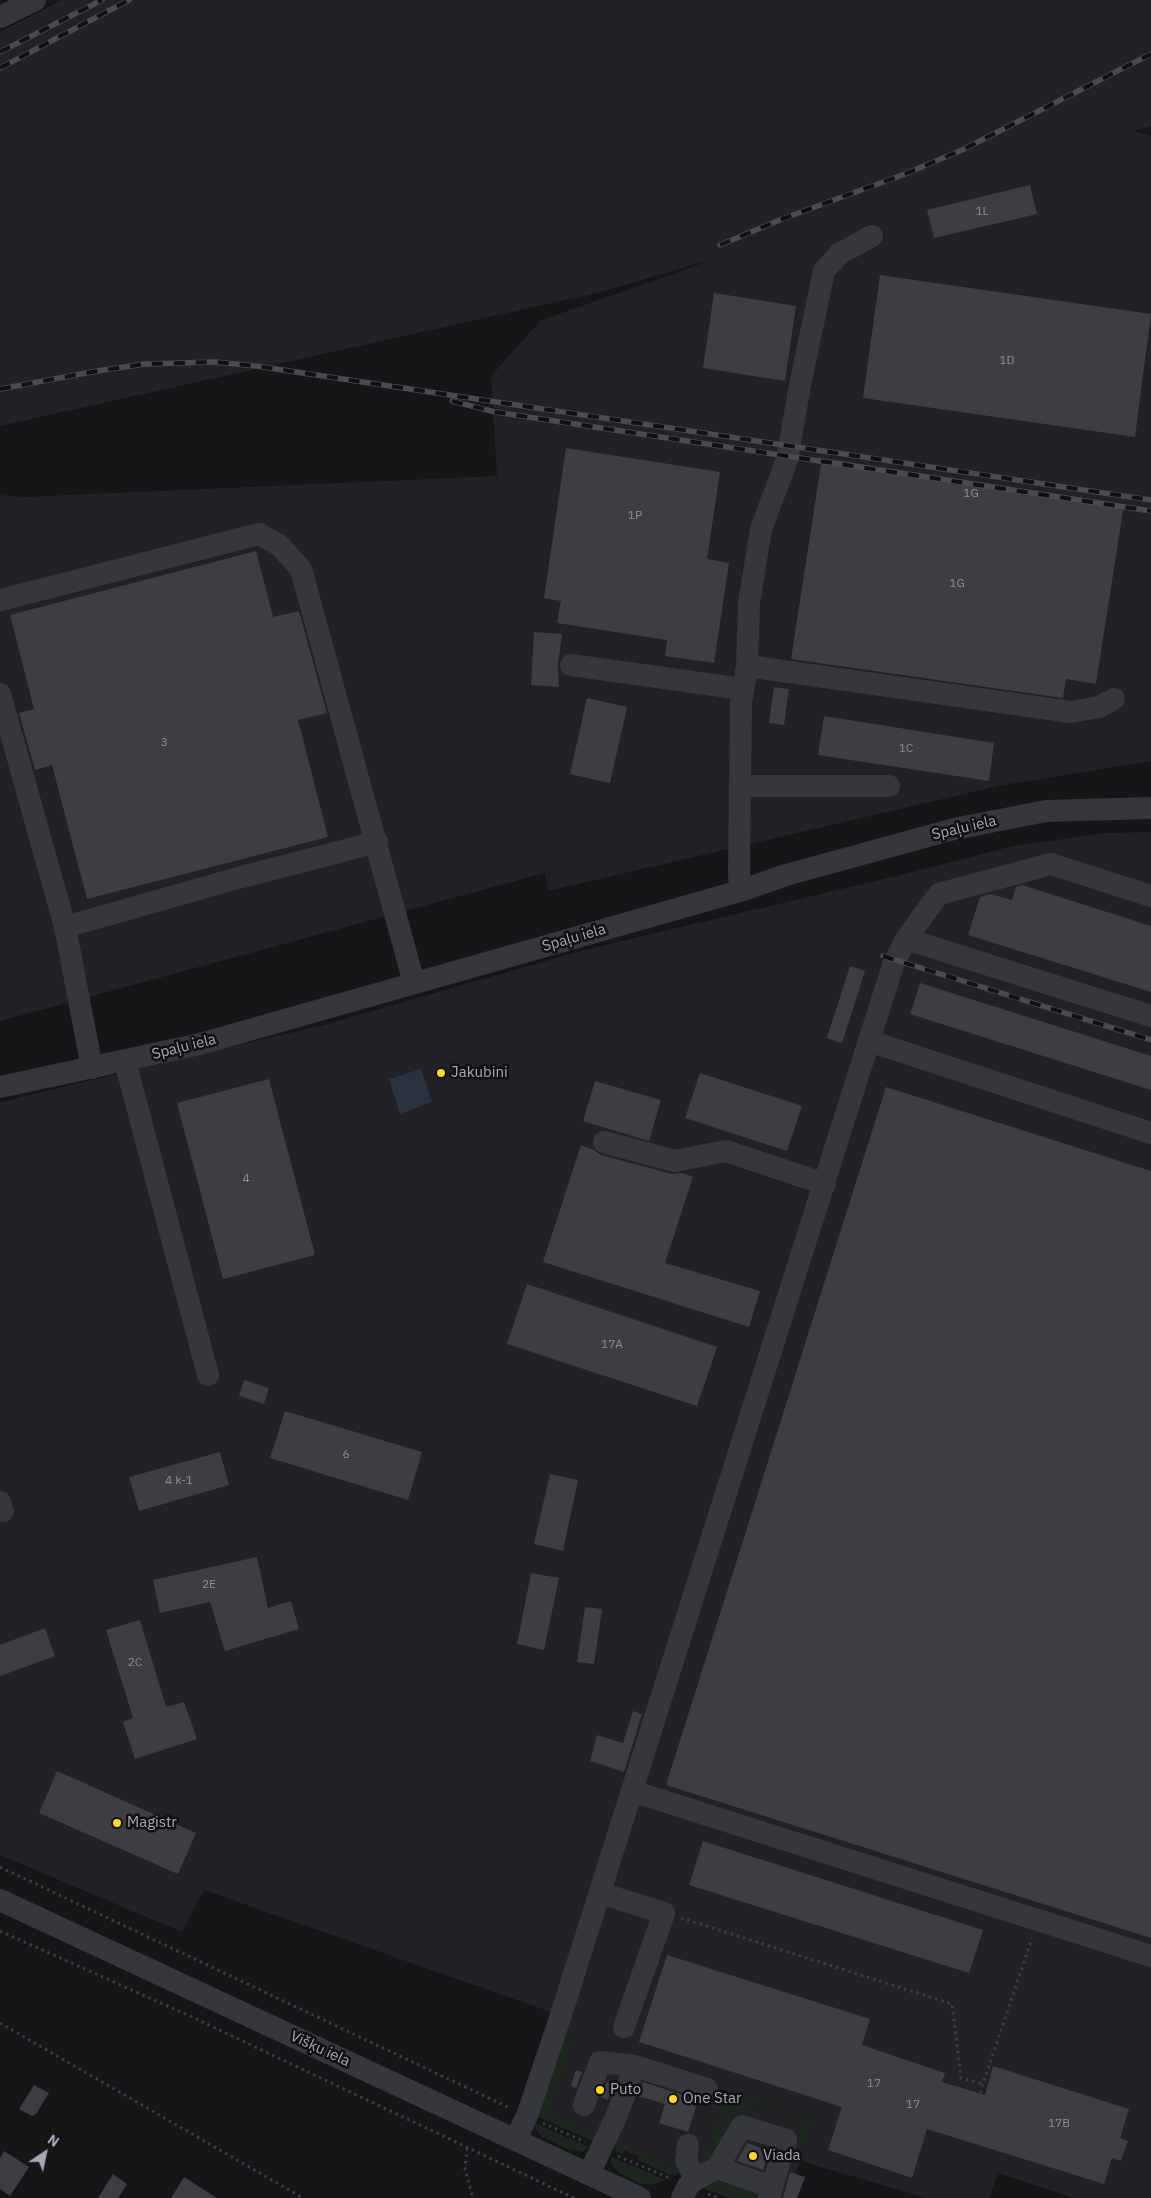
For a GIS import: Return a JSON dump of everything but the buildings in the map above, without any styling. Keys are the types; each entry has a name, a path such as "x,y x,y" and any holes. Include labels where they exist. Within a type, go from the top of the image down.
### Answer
{"street":[{"path":"0,17 35,0"},
{"path":"740,891 741,703 747,666 749,603 762,529 787,460 800,384 824,271 838,254 872,236"},
{"path":"0,600 258,534 279,545 301,568 414,983"},
{"path":"571,665 743,689"},
{"path":"747,666 1071,712 1099,706 1114,699"},
{"path":"0,694 65,928 92,1068"},
{"path":"740,786 889,786"},
{"name":"Spaļu iela","path":"0,1087 200,1044 740,891 786,874 963,827 1046,811 1151,808"},
{"path":"65,928 238,878 377,842"},
{"path":"515,2140 527,2116 600,1893 893,965 906,939 940,894 1051,864 1151,896"},
{"path":"906,939 1151,1016"},
{"path":"869,1041 1151,1133"},
{"path":"125,1061 208,1375"},
{"path":"604,1142 675,1161 726,1151 825,1184"},
{"path":"632,1791 1151,1956"},
{"path":"600,1893 664,1913 624,2027"},
{"name":"Višķu iela","path":"0,1900 640,2198"},
{"path":"584,2105 600,2062 635,2066 707,2089"},
{"path":"588,2174 601,2149 635,2066"},
{"path":"688,2188 717,2168 742,2126 786,2140 771,2192 717,2168"},
{"path":"688,2145 686,2160 688,2188"}],"path":[{"path":"0,1867 527,2116 688,2188 719,2198"},
{"path":"664,1913 952,2004 961,2078 983,2084"},
{"path":"980,2093 1038,1920"},
{"path":"0,1931 192,2017 574,2198"},
{"path":"0,2023 303,2198"},
{"path":"467,2148 465,2169 473,2198"}],"shaded area":[{"path":"62,0 1151,0 1151,126 1134,131 1151,136 1151,761 1003,785 548,891 545,873 0,1021 0,495 24,497 497,476 491,376 541,320 713,259 601,292 0,426 0,32"},
{"path":"1151,832 1151,2198 1074,2198 998,2173 989,2198 927,2198 800,2161 787,2198 737,2198 545,2117 573,2039 562,2035 568,2018 204,1890 182,1932 0,1855 0,1102 327,1024 584,950 905,874 1013,846 1106,833"},
{"path":"562,2035 575,2040 551,2112 598,2133 595,2142 538,2117"},
{"path":"727,2089 814,2119 800,2161 798,2141 805,2120 754,2104 751,2115 741,2114 712,2156 702,2162"},
{"path":"535,2123 589,2147 583,2152 567,2149 541,2136 536,2130"},
{"path":"618,2142 681,2170 675,2175 670,2175 638,2160 640,2156 625,2149 623,2154 614,2150"},
{"path":"610,2156 666,2180 654,2184 641,2184 618,2172 612,2164"},
{"path":"713,2179 752,2189 756,2198 730,2198 704,2189 707,2182"}],"water":[{"path":"421,1069 432,1102 400,1114 389,1079"}],"railway":[{"path":"0,52 102,0"},
{"path":"0,68 129,0"},
{"path":"720,245 782,219 905,174 962,150 1151,54"},
{"path":"0,389 145,364 215,362 256,366 1151,500"},
{"path":"452,401 495,412 1151,511"},
{"path":"883,956 1151,1040"}],"place":[{"name":"Jakubini","path":"441,1073"},
{"name":"Magistr","path":"117,1823"},
{"name":"Puto","path":"600,2090"},
{"name":"One Star","path":"673,2099"},
{"name":"Viada","path":"753,2156"}]}
